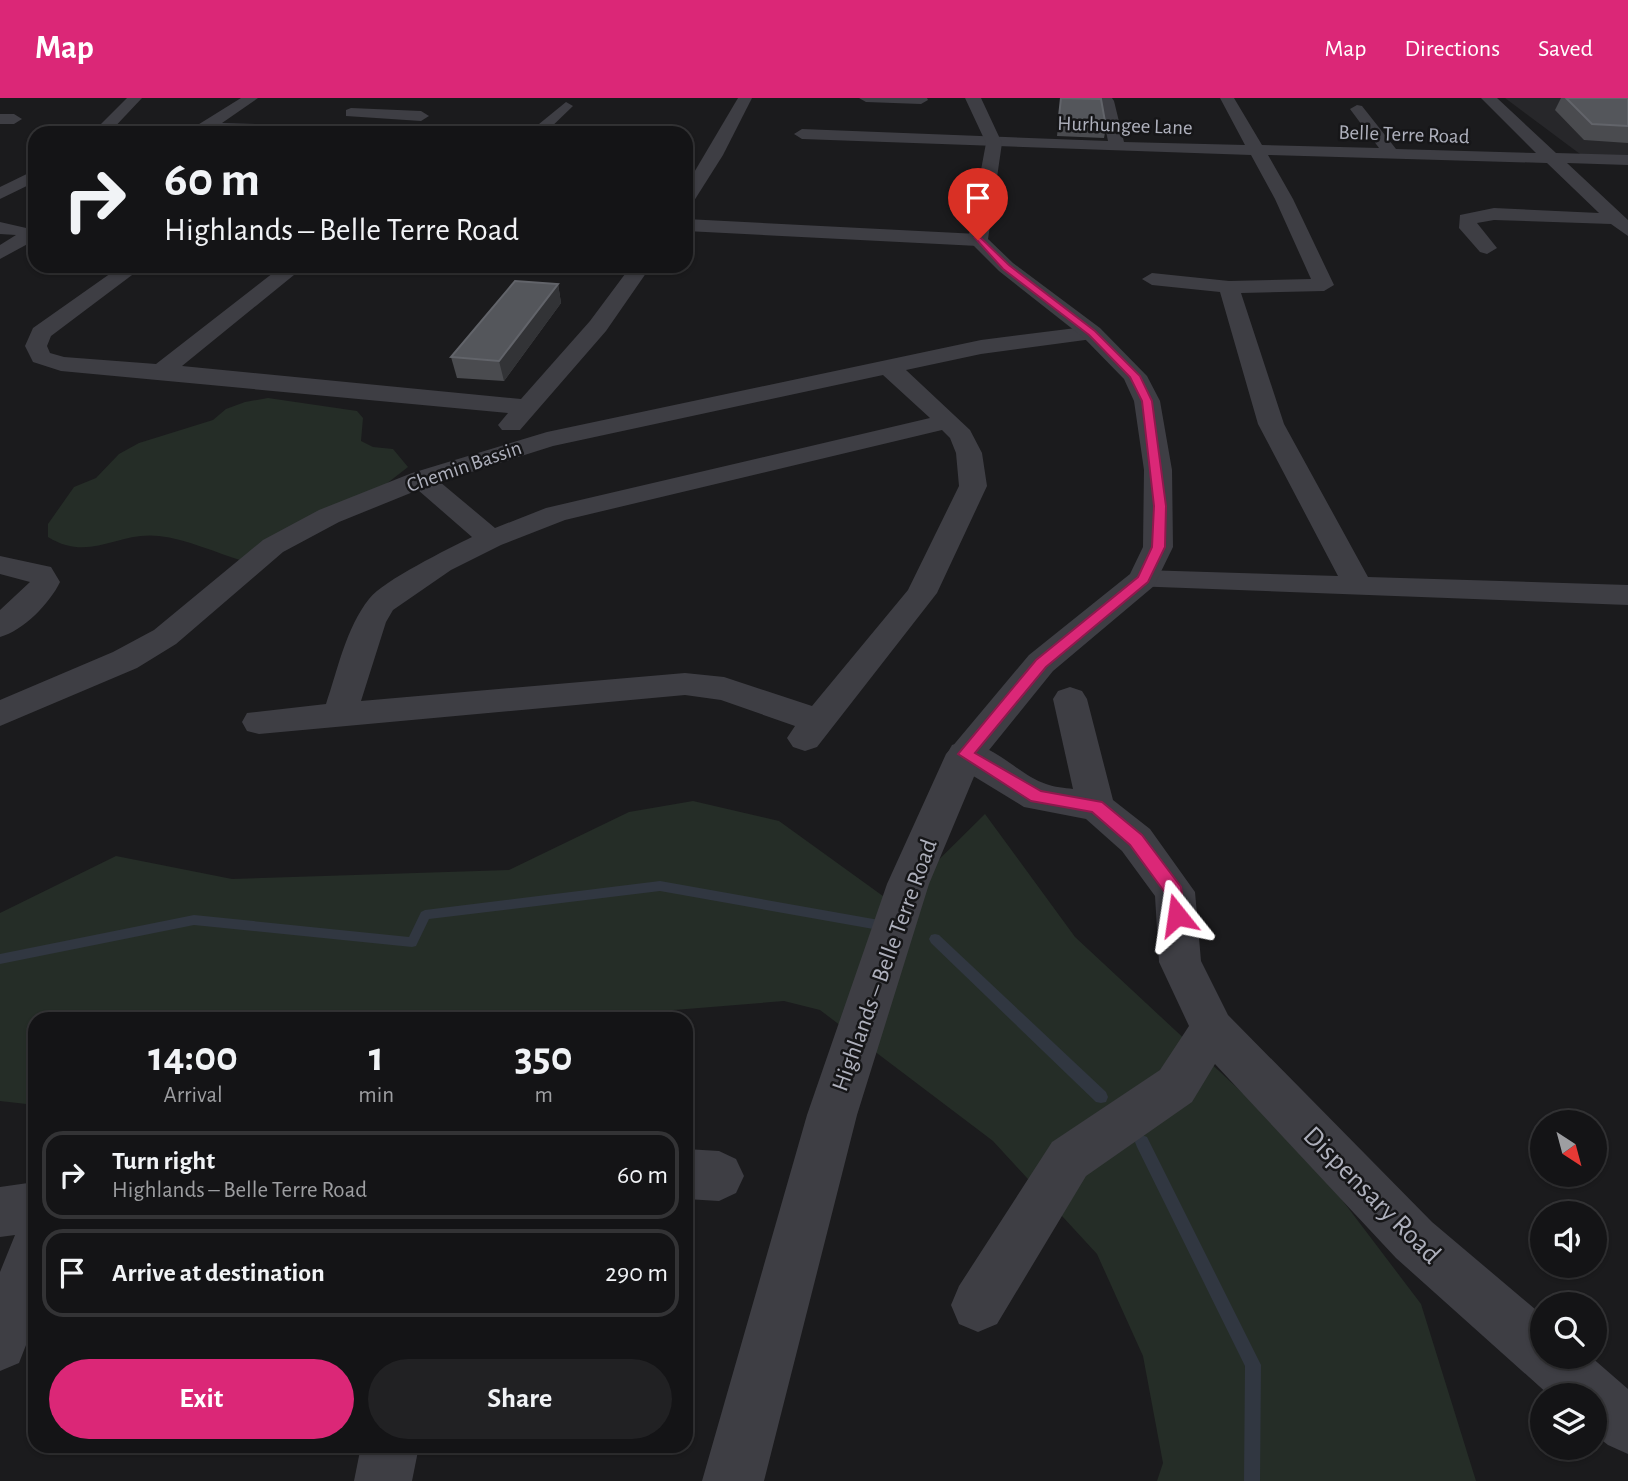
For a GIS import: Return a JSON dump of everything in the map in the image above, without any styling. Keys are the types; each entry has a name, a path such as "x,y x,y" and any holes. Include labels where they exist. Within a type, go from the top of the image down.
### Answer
{"street":[{"path":"107,126 135,98"},
{"path":"206,126 251,98"},
{"path":"333,126 372,98"},
{"path":"693,189 715,155 745,98"},
{"path":"866,98 921,100"},
{"path":"693,225 978,240 994,143 973,98"},
{"path":"1102,98 1107,101 1117,145"},
{"path":"1152,279 1229,287 1324,285 1284,199 1227,98"},
{"path":"1488,98 1622,224"},
{"path":"544,126 566,106"},
{"path":"1357,109 1392,154"},
{"path":"351,113 421,116"},
{"name":"Hurhungee Lane","path":"802,134 1255,151"},
{"name":"Belle Terre Road","path":"1255,151 1628,160"},
{"path":"0,194 8,185 28,178"},
{"path":"1487,248 1468,228 1467,219 1494,214 1622,224"},
{"path":"0,228 28,234"},
{"path":"0,253 28,239"},
{"name":"Highlands – Belle Terre Road","path":"733,1481 832,1115 908,884 965,754 1041,663 1143,579 1158,547 1160,506 1147,401 1135,376 1081,325 1006,267 978,240"},
{"path":"124,273 41,333 36,346 41,357 61,365 161,371 523,411 549,418 559,424 569,436"},
{"path":"161,371 286,273"},
{"path":"518,447 509,434 509,428 598,326 636,273"},
{"path":"1229,287 1271,424 1357,584"},
{"name":"Chemin Bassin","path":"0,714 125,660 164,637 273,547 329,516 421,479 518,447 1081,325"},
{"path":"259,722 685,684 724,689 812,729 922,593 973,486 970,453 961,435 910,384 887,368"},
{"path":"339,715 370,622 382,603 442,564 491,539 556,514 947,421"},
{"path":"421,479 491,539"},
{"path":"0,565 40,573 45,582 40,592 0,627"},
{"path":"1143,579 1628,595"},
{"path":"1070,699 1096,807"},
{"name":"Dispensary Road","path":"965,754 1037,797 1096,807 1136,840 1175,892 1180,962 1212,1029 1413,1240 1530,1341"},
{"path":"978,1305 1069,1159 1176,1086 1212,1029"},
{"path":"0,1212 28,1208"},
{"path":"0,1344 28,1267"},
{"path":"1562,1369 1578,1383"},
{"path":"1607,1408 1628,1425"},
{"path":"383,1481 389,1453"}],"shaded area":[{"path":"1505,98 1628,98 1628,157 1580,154"},
{"path":"268,398 357,411 363,418 361,441 373,447 393,449 408,467 349,513 243,561 191,543 159,536 130,538 91,547 63,544 48,537 48,524 74,487 96,478 119,454 139,443 213,420 226,409"},
{"path":"693,801 779,821 894,904 985,814 1075,937 1305,1151 1421,1304 1476,1481 1157,1481 1163,1463 1143,1356 1097,1254 993,1141 820,1010 784,1001 649,1012 28,1012 28,1104 0,1101 0,913 116,856 232,879 509,870 629,812"}],"building":[{"path":"1061,98 1101,99 1106,127 1058,126"},
{"path":"1566,98 1628,98 1628,126 1592,124"},
{"path":"515,281 558,284 499,361 451,357"}],"waterway":[{"path":"0,959 194,920 412,942 425,915 660,886 879,925"},
{"path":"935,939 1101,1097"},
{"path":"1142,1142 1253,1365 1252,1481"}],"route":[{"path":"978,240 1006,267 1092,333 1115,353 1135,376 1147,401 1158,470 1160,506 1158,547 1143,579 1041,663 965,754 1037,797 1096,807 1136,840 1175,892 1177,915"}]}
